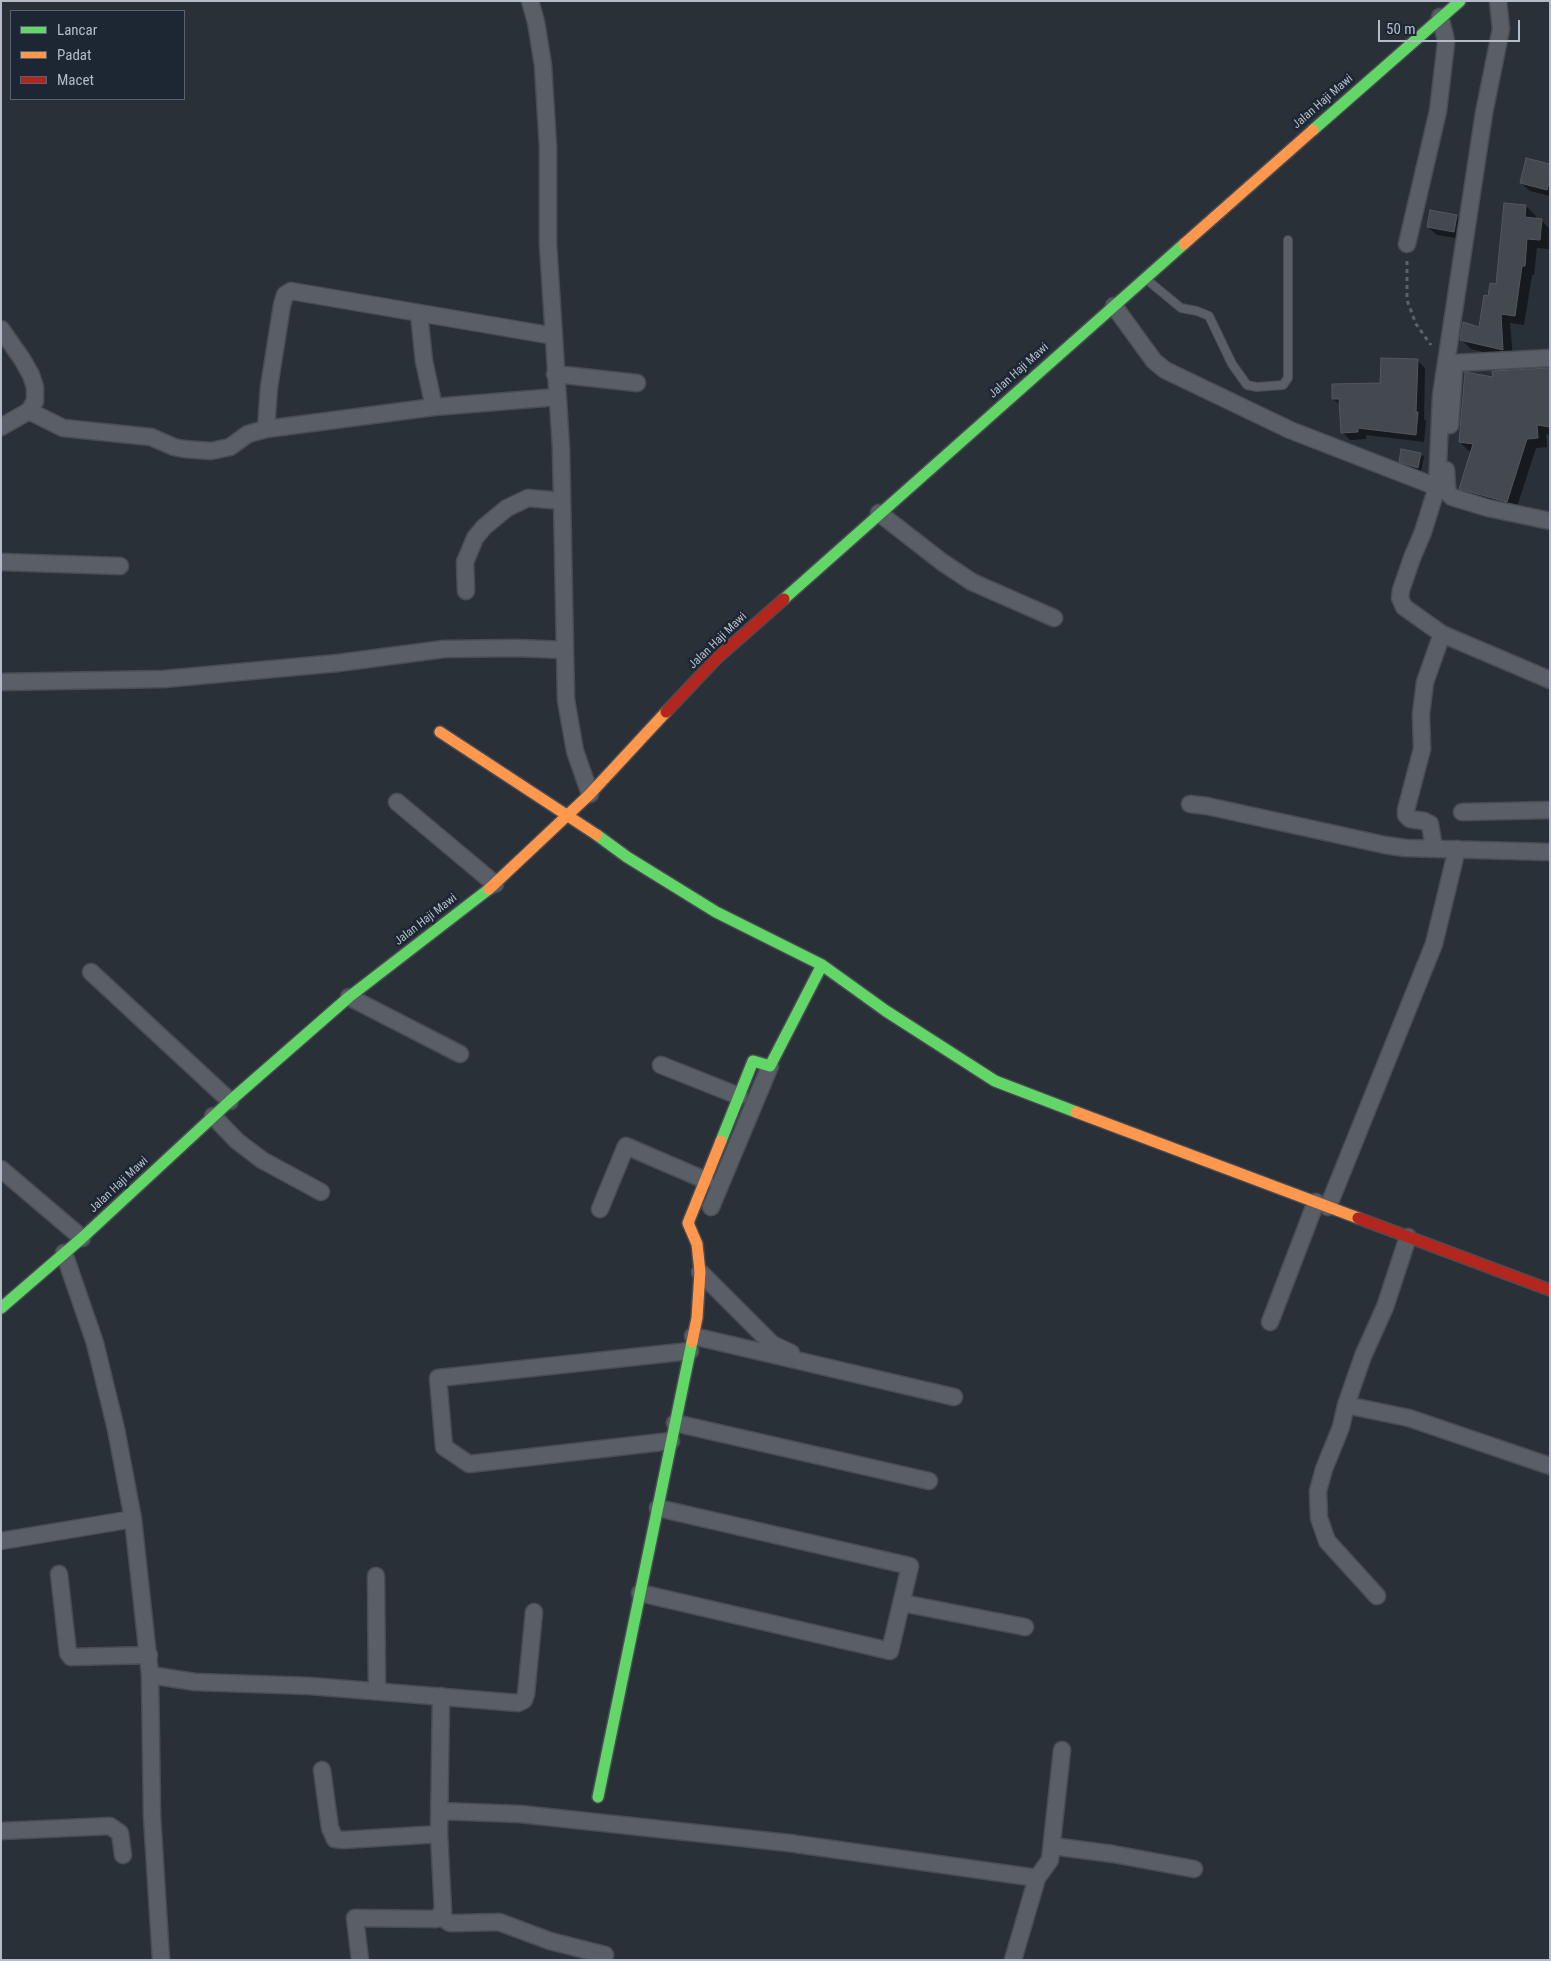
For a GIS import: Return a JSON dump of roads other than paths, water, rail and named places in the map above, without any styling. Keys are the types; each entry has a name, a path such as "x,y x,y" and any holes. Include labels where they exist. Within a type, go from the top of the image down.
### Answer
{"street":[{"path":"530,1 536,22 543,65 548,147 548,244 562,501 566,700 575,750 590,794"},
{"name":"Jalan Haji Mawi","path":"1,1308 82,1238 213,1116 348,997 495,884 590,794 718,658 879,513 1460,1"},
{"path":"1498,1 1501,30 1484,113 1450,364 1446,473 1448,493 1452,497 1488,508 1550,521"},
{"path":"1407,244 1438,111 1446,44 1440,17"},
{"path":"266,429 269,387 282,305 285,295 291,291 554,336"},
{"path":"1114,306 1154,361 1165,370 1290,430 1438,487"},
{"path":"418,314 424,361 434,407"},
{"path":"1,329 31,375 35,387 35,400 29,411 1,427"},
{"path":"1450,364 1550,358"},
{"path":"1450,364 1440,396 1438,487 1412,558 1400,598 1404,607 1442,634 1550,680"},
{"path":"555,374 637,383"},
{"path":"29,411 64,428 151,437 174,447 211,451 230,447 248,434 266,429 434,407 557,398"},
{"path":"466,591 465,562 475,538 484,527 507,508 528,498 562,501"},
{"path":"879,513 942,562 972,582 1054,618"},
{"path":"1,562 120,566"},
{"path":"1434,848 1430,824 1410,819 1406,815 1406,810 1422,749 1420,714 1425,682 1442,634"},
{"path":"1,682 164,679 338,663 444,649 516,648 565,650"},
{"path":"440,732 568,815 627,857 716,912 822,966 894,1017 996,1082 1550,1290"},
{"path":"397,802 495,884"},
{"path":"1190,804 1405,848 1550,852"},
{"path":"1462,812 1550,810"},
{"path":"1270,1322 1434,944 1457,850"},
{"path":"711,1207 770,1066 822,966"},
{"path":"91,972 230,1101"},
{"path":"348,997 460,1054"},
{"path":"598,1797 697,1318 700,1272 697,1244 688,1222 753,1061 770,1066"},
{"path":"661,1065 739,1096"},
{"path":"213,1116 237,1141 262,1160 322,1192"},
{"path":"600,1210 626,1146 705,1180"},
{"path":"1,1169 82,1238"},
{"path":"1377,1596 1327,1541 1319,1518 1318,1491 1324,1469 1341,1427 1346,1405 1385,1307 1408,1236"},
{"path":"64,1253 95,1342 124,1468 133,1519 149,1655 152,1816 161,1960"},
{"path":"700,1272 772,1344 814,1364"},
{"path":"671,1441 469,1464 444,1447 438,1378 691,1344 814,1364 954,1397"},
{"path":"1346,1405 1408,1418 1550,1466"},
{"path":"675,1423 929,1481"},
{"path":"640,1594 890,1651 910,1566 658,1508"},
{"path":"1,1541 133,1519"},
{"path":"59,1574 68,1653 71,1657 149,1655"},
{"path":"376,1576 377,1690"},
{"path":"902,1603 1025,1628"},
{"path":"150,1675 195,1682 270,1683 377,1690 518,1703 524,1700 526,1694 534,1612"},
{"path":"360,1960 355,1918 436,1918 443,1911 439,1834 441,1696"},
{"path":"1013,1960 1037,1878 1050,1860 1062,1750"},
{"path":"322,1770 330,1828 335,1840 439,1834"},
{"path":"440,1811 520,1814 795,1844 1037,1878"},
{"path":"1,1831 110,1826 120,1833 123,1855"},
{"path":"1052,1846 1113,1854 1194,1869"},
{"path":"440,1916 450,1923 499,1922 550,1941 605,1955"}],"lane":[{"path":"1145,278 1181,308 1197,311 1209,316 1232,364 1247,385 1253,387 1283,385 1288,378 1288,240"}]}
